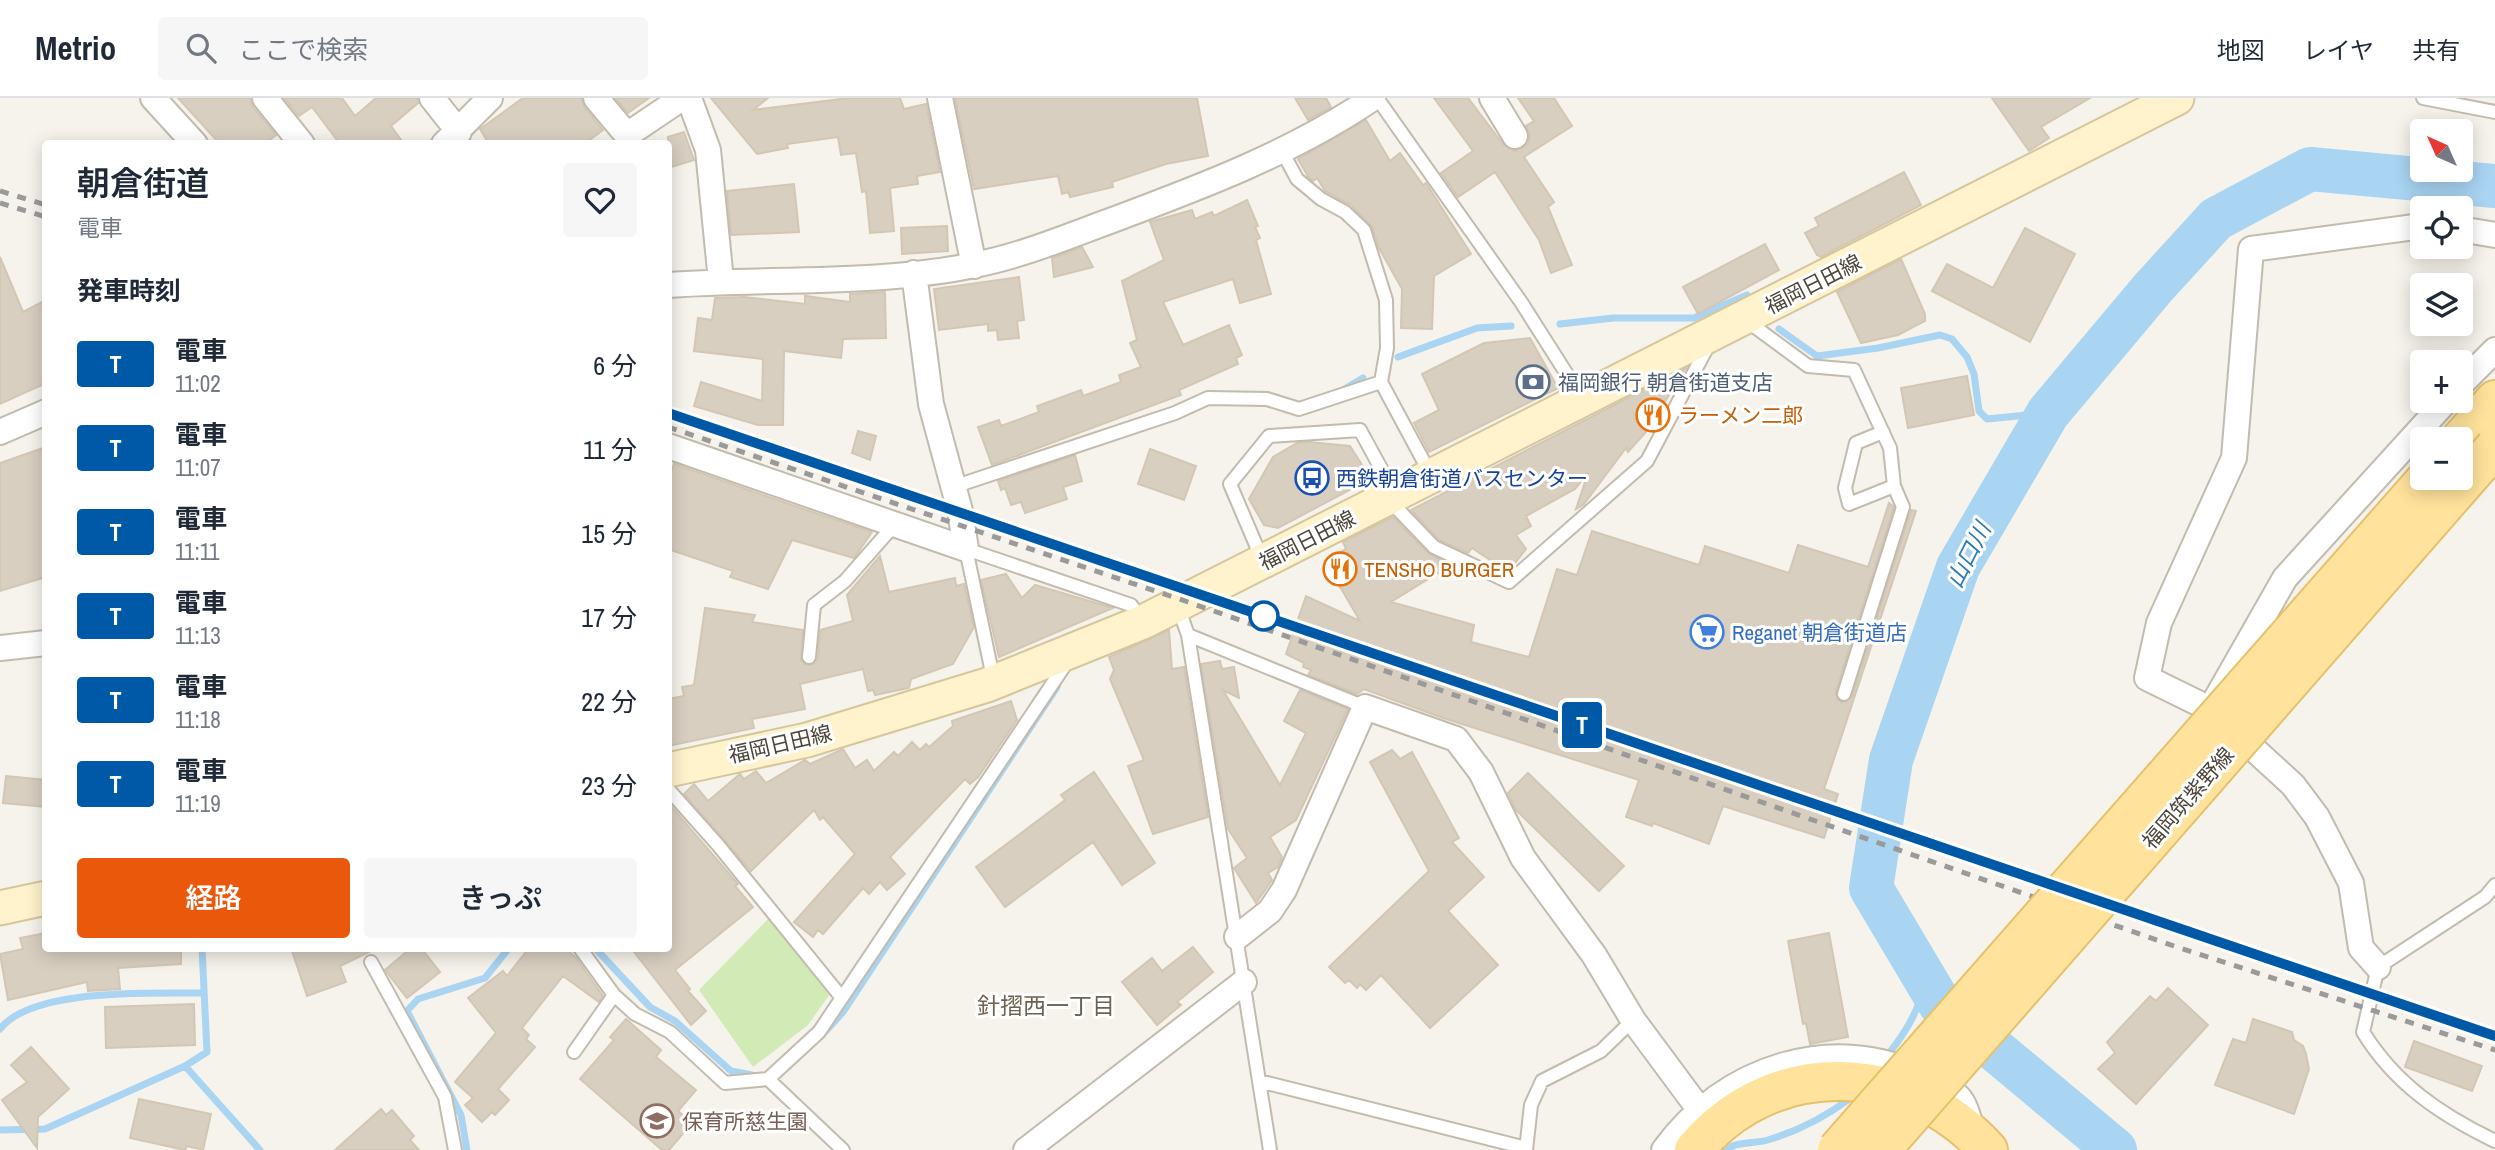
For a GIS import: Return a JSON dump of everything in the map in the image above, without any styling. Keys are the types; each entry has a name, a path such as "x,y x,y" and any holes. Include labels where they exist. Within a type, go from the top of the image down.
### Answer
{"main road":[{"name":"福岡日田線","path":"672,769 807,740 994,682 1143,622 1183,621 1264,562 2177,98"},
{"path":"2471,427 2495,400"},
{"name":"福岡筑紫野線","path":"1881,1150 2495,447"},
{"name":"福岡筑紫野線","path":"1837,1150 2416,490"},
{"path":"0,908 42,899"},
{"path":"1694,1150 1717,1126 1743,1108 1776,1091 1807,1082 1836,1079 1879,1083 1944,1112 1979,1140"}],"street":[{"path":"153,98 191,140"},
{"path":"265,98 299,140"},
{"path":"432,98 451,138 491,98"},
{"path":"596,98 627,135 682,98"},
{"path":"689,98 708,150 721,281"},
{"path":"940,98 974,265"},
{"path":"1492,98 1515,136"},
{"path":"672,285 829,279 974,265 1029,250 1182,194 1282,151 1370,99"},
{"path":"2378,967 2361,948 2351,883 2317,817 2293,785 2210,709 2147,678 2159,623 2234,458 2251,249 2410,228"},
{"path":"2473,231 2495,235"},
{"path":"914,272 931,404 966,549"},
{"path":"2473,372 2495,350"},
{"path":"2473,378 2495,391"},
{"path":"2210,709 2285,578 2435,413"},
{"path":"0,432 42,414"},
{"path":"672,447 966,549"},
{"path":"0,648 42,643"},
{"path":"1237,937 1270,911 1284,890 1365,707 1456,739 1481,772 1523,858 1594,955 1633,1020 1699,1109"},
{"path":"1026,1150 1244,982"},
{"path":"1664,1150 1699,1109 1734,1084 1796,1061 1858,1059 1898,1063 1955,1092 1968,1108 1979,1140"}],"lane":[{"path":"2423,98 2495,112"},
{"path":"1370,99 1521,302 1583,399"},
{"path":"1282,151 1297,179 1321,199 1345,212 1364,230 1386,300 1387,348 1381,382 1431,475"},
{"path":"1264,562 1230,484 1269,436 1360,430 1391,497 1434,547 1509,582 1647,461 1729,326 1808,366 1854,370 1891,448 1894,486 1903,507 1844,694"},
{"path":"953,487 1175,413 1208,398 1267,399 1299,409 1381,382"},
{"path":"1883,432 1856,443 1845,488 1849,504 1894,486"},
{"path":"809,657 814,605 845,581 895,523"},
{"path":"966,549 1131,605 1143,622"},
{"path":"966,549 994,682"},
{"path":"1183,621 1365,707"},
{"path":"1183,621 1270,1150"},
{"path":"583,952 614,995 635,1014 670,1032 725,1083 768,1079 819,1032 1073,652"},
{"path":"672,794 842,998"},
{"path":"2495,885 2485,897 2378,967 2362,1032 2381,1062 2452,1121 2495,1141"},
{"path":"371,962 445,1097 455,1150"},
{"path":"574,1052 614,995"},
{"path":"1259,1081 1526,1149 1531,1105 1542,1081 1601,1051 1633,1020"},
{"path":"768,1079 843,1150"}],"green space":[{"path":"769,918 830,994 808,1025 753,1067 699,990"}],"building":[{"path":"178,98 250,98 253,107 276,135 269,140 216,140"},
{"path":"284,98 342,98 355,116 376,98 417,98 418,103 391,126 401,140 337,140 312,107 299,116"},
{"path":"523,98 581,98 585,108 603,130 589,140 487,140 480,129"},
{"path":"615,98 649,98 628,113"},
{"path":"711,98 768,98 753,110 849,98 900,98 904,109 926,104 940,172 917,176 918,184 890,188 894,231 870,233 866,191 862,192 856,153 841,155 838,137 787,144 788,148 757,154"},
{"path":"955,98 1197,98 1208,156 1166,164 1112,182 1113,187 1070,197 1068,192 1062,194 1058,176 974,189"},
{"path":"1295,98 1326,98 1331,107 1308,120"},
{"path":"1434,98 1468,98 1503,144 1515,151 1528,144 1530,135 1526,126 1534,121 1518,98 1554,98 1572,126 1524,157 1554,202 1548,207 1572,265 1551,273 1539,240 1495,172 1458,197 1441,173 1473,151"},
{"path":"1992,98 2090,98 2041,127 2049,138 2029,151"},
{"path":"1366,120 1390,161 1400,153 1423,185 1426,183 1471,254 1434,276 1432,329 1401,328 1402,289 1379,248 1372,227 1351,205 1325,191 1317,178 1313,181 1309,178 1298,159"},
{"path":"684,132 694,160 672,167 672,140 668,140 668,137"},
{"path":"1904,172 1921,205 1821,257 1817,255 1805,233 1819,226 1815,218"},
{"path":"794,184 799,232 731,235 727,191"},
{"path":"1247,200 1258,226 1255,227 1260,238 1256,240 1271,294 1240,303 1233,279 1163,302 1183,345 1229,325 1242,355 1236,358 1238,364 1179,390 1181,395 992,465 978,427 999,420 1001,426 1039,412 1037,406 1081,390 1083,396 1121,382 1119,375 1141,367 1130,343 1137,340 1122,281 1164,260 1150,222 1192,210 1195,219 1212,212 1214,216"},
{"path":"947,226 948,251 902,254 901,228"},
{"path":"2025,228 2075,254 2030,342 1932,291 1947,264 1993,288"},
{"path":"1765,244 1779,270 1698,314 1683,287"},
{"path":"1082,247 1093,267 1054,277 1052,258"},
{"path":"0,257 23,312 42,302 42,385 0,404"},
{"path":"1901,259 1925,314 1925,321 1898,335 1861,343 1837,292"},
{"path":"1019,277 1024,320 1017,321 1019,338 998,340 997,330 988,331 988,324 939,330 934,289"},
{"path":"885,292 886,338 843,339 841,358 784,351 783,425 758,425 694,406 701,382 762,401 763,359 694,351 698,318 712,320 715,298 744,297 805,304 805,296 850,302 850,294"},
{"path":"1530,338 1558,388 1429,452 1414,423 1439,410 1422,374 1484,343"},
{"path":"1686,368 1646,432 1628,452 1626,448 1584,504 1576,509 1588,473 1575,489 1526,516 1531,526 1516,535 1526,549 1508,572 1472,548 1468,553 1439,540 1411,510"},
{"path":"1967,376 1974,415 1908,428 1901,388"},
{"path":"858,431 876,436 870,460 852,453"},
{"name":"西鉄朝倉街道バスセンター","path":"1297,443 1350,446 1366,471 1359,485 1278,528 1264,525 1249,499 1273,457"},
{"path":"42,448 42,578 0,591 0,463"},
{"path":"1150,449 1196,466 1184,500 1138,484"},
{"path":"1075,455 1082,481 1063,487 1067,499 1025,513 1021,502 1011,505 1005,488 1001,490 998,481"},
{"path":"674,464 872,532 854,558 792,540 768,589 730,577 733,571 672,550"},
{"path":"1889,503 1894,507 1836,691 1837,699 1842,702 1852,697 1911,510 1916,511 1824,789 1838,794 1824,838 1723,806 1709,844 1653,823 1652,826 1626,817 1639,780 1443,718 1364,689 1357,694 1308,675 1311,670 1303,667 1304,663 1286,654 1306,596 1360,621 1325,561 1346,549 1343,542 1393,517 1428,553 1451,565 1391,602 1474,625 1471,642 1529,657 1557,569 1577,575 1592,531 1699,565 1705,546 1789,573 1798,545 1868,567"},
{"path":"880,556 889,592 955,578 956,586 964,584 974,627 953,664 911,679 909,688 875,695 873,690 868,691 863,669 800,684 805,709 752,719 754,728 672,745 672,698 684,696 682,687 694,685 705,608 755,615 752,622 803,630 801,660 812,665 818,659 820,630 853,621 847,595"},
{"path":"1006,574 1022,598 1035,585 1113,608 999,657 981,580"},
{"path":"1169,630 1172,669 1184,667 1208,817 1153,834 1128,766 1144,760 1110,679 1114,670 1109,657"},
{"path":"1220,661 1222,669 1234,667 1239,698 1223,690 1280,785 1306,733 1284,721 1300,690 1348,709 1296,820 1270,837 1282,857 1278,867 1268,873 1272,880 1256,903 1234,868 1247,858 1228,829 1201,664"},
{"path":"1011,701 1017,720 978,777 970,784 965,779 890,857 905,874 887,890 880,882 869,894 863,888 823,934 818,930 813,937 794,922 855,854 823,817 820,820 814,810 751,871 684,794 694,784 708,801 740,774 744,779 756,771 766,783 805,760 810,764 843,749 855,768 867,760 874,771 894,752 898,756 912,742 920,750 926,744 929,747 953,726 952,721"},
{"path":"1392,750 1400,759 1412,752 1459,838 1452,842 1484,877 1448,911 1498,965 1430,1028 1381,975 1366,990 1360,984 1357,988 1349,980 1345,983 1329,967 1429,871 1370,762"},
{"path":"1094,772 1155,863 1122,885 1093,842 1005,907 976,867 1065,800 1061,795"},
{"path":"1528,773 1624,866 1599,891 1516,810 1508,793"},
{"path":"6,776 42,780 42,807 3,803"},
{"path":"672,807 738,884 735,886 753,907 675,970 690,989 688,991 706,1011 691,1025 634,952 672,952"},
{"path":"1829,933 1848,1037 1810,1044 1806,1023 1803,1024 1788,941"},
{"path":"42,934 42,952 181,952 181,964 118,968 120,989 88,991 87,982 8,1000 0,954 23,949 20,938"},
{"path":"1193,947 1213,972 1177,1002 1181,1005 1157,1025 1122,982 1152,958 1162,971"},
{"path":"292,952 369,952 340,966 346,982 307,996"},
{"path":"406,952 424,952 440,972 407,998 385,970"},
{"path":"526,952 569,952 603,996 599,1002 563,976 522,1028 529,1035 526,1039 535,1047 498,1089 509,1100 495,1115 492,1112 482,1122 465,1105 473,1098 455,1082 496,1033 468,998 503,971 507,976"},
{"path":"2168,988 2208,1025 2136,1104 2098,1069 2115,1053 2107,1042 2150,996 2156,1001"},
{"path":"194,1004 195,1045 106,1048 105,1007"},
{"path":"626,1019 661,1050 656,1057 696,1090 678,1111 692,1123 669,1150 662,1150 580,1079 614,1040 610,1037"},
{"path":"2253,1019 2292,1032 2294,1040 2303,1046 2309,1069 2294,1114 2215,1085 2233,1039 2246,1043"},
{"path":"2414,1041 2482,1066 2472,1091 2405,1067"},
{"path":"31,1047 69,1089 38,1117 37,1148 2,1100 27,1082 11,1065"},
{"path":"139,1099 211,1114 203,1150 187,1146 185,1150 130,1138"},
{"path":"381,1109 386,1115 392,1110 414,1136 410,1140 419,1150 335,1150"}],"waterway":[{"name":"山口川","path":"2115,1150 1940,1004 1871,888 1891,760 1958,567 2048,413 2153,288 2216,219 2310,169 2495,186"},
{"path":"1560,324 1613,318 1694,318 1747,295"},
{"path":"1398,357 1477,328 1511,326"},
{"path":"1779,329 1817,356 1878,348 1940,335 1952,339 1967,357 1974,374 1979,411 1987,419 2048,413"},
{"path":"1343,390 1363,378"},
{"path":"826,1031 843,1012 1057,687"},
{"path":"0,1130 45,1129 185,1066 207,1052 202,952"},
{"path":"467,1150 461,1115 407,1011 418,999 485,978 506,952"},
{"path":"599,952 650,1007 675,1021 731,1071 752,1075"},
{"path":"1890,1052 1912,1018 1925,980"},
{"path":"0,1029 16,1015 66,999 126,994 204,993"},
{"path":"185,1066 260,1150"},
{"path":"1726,1150 1735,1145 1768,1140 1790,1132 1822,1117 1852,1097"}],"railway":[{"path":"0,191 42,204"},
{"path":"0,203 42,216"},
{"path":"672,414 2495,1036"},
{"path":"672,428 1188,602 2174,946 2495,1050"}],"train":[{"name":"T","path":"672,414 2495,1036"}],"place":[{"name":"福岡銀行 朝倉街道支店","path":"1533,382"},
{"name":"ラーメン二郎","path":"1653,415"},
{"name":"西鉄朝倉街道バスセンター","path":"1312,478"},
{"name":"TENSHO BURGER","path":"1340,569"},
{"name":"Reganet 朝倉街道店","path":"1707,632"},
{"name":"保育所慈生園","path":"657,1121"}],"district":[{"name":"針摺西一丁目","path":"1046,1005"}]}
